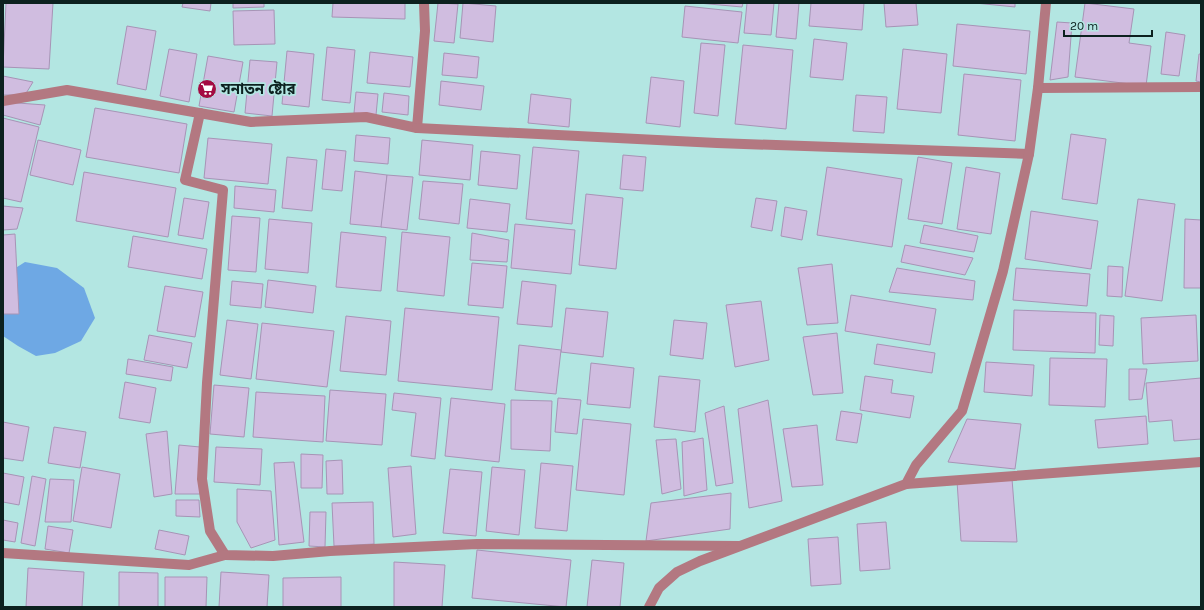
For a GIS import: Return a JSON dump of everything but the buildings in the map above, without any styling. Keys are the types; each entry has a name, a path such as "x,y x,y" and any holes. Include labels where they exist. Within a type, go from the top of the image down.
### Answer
{"street":[{"path":"417,128 425,31 424,3"},
{"path":"906,484 916,465 962,411 1003,271 1029,154 1038,88 1046,3"},
{"path":"1038,88 1201,87"},
{"path":"3,101 67,90 252,122 366,117 417,128 717,143 1029,154"},
{"path":"200,113 185,180 223,190 207,383 202,479 210,531 226,555"},
{"path":"649,607 659,588 678,572 700,561 906,484 1201,462"},
{"path":"3,553 189,565 226,555 272,556 330,551 478,544 739,546"}],"water":[{"path":"25,262 57,268 84,288 95,318 81,341 55,353 36,356 3,336 3,276"}],"place":[{"name":"সনাতন ষ্টোর","path":"207,89"}]}
